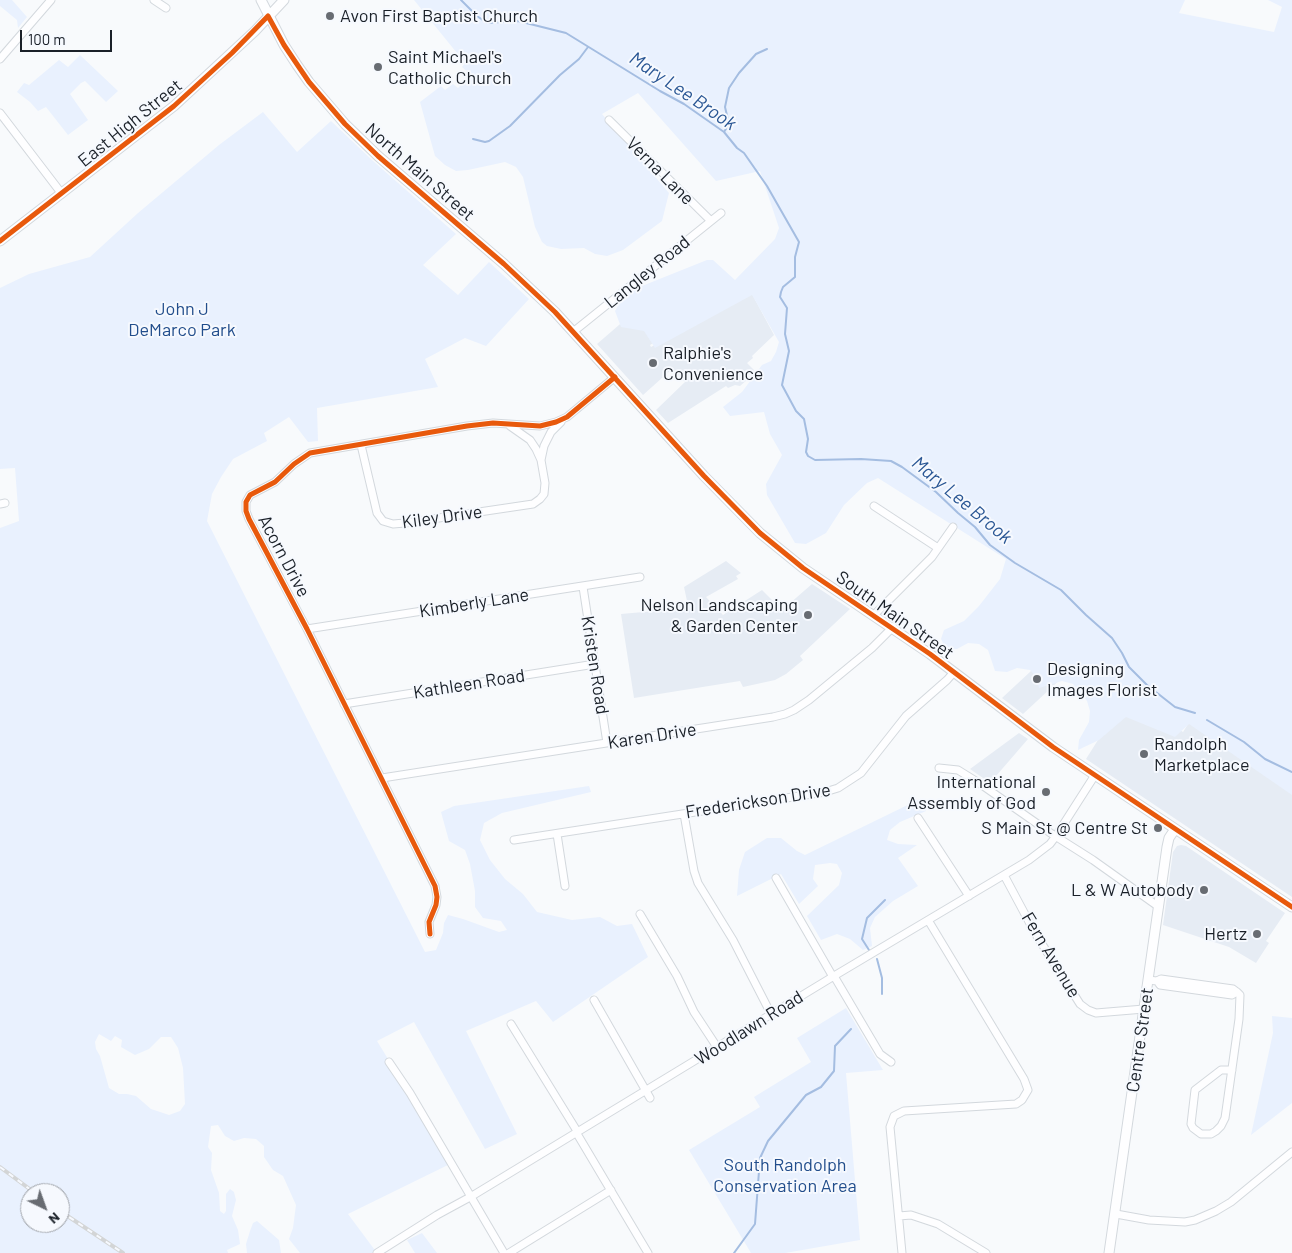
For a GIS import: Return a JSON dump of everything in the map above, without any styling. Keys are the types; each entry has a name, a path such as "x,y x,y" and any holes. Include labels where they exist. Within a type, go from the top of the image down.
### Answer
{"main road":[{"name":"North Main Street","path":"261,0 284,45 297,65 345,124 378,156 504,264 573,332"},
{"name":"East High Street","path":"0,241 174,106 238,48 284,0"},
{"name":"South Main Street","path":"573,332 702,474 760,533 803,568 893,628 1035,734 1292,907"},
{"name":"Centre Street","path":"1109,1253 1144,1009 1152,980 1168,842 1175,829"}],"street":[{"path":"0,59 51,0"},
{"path":"154,0 166,8"},
{"path":"0,113 62,194"},
{"name":"Verna Lane","path":"609,120 711,221"},
{"name":"Langley Road","path":"573,332 721,212"},
{"name":"Acorn Drive","path":"430,934 429,922 437,897 435,886 382,778 249,519 246,511 246,502 250,495 275,482 294,464 310,453 468,426 494,423 540,426 567,417 615,377"},
{"name":"Kiley Drive","path":"541,460 544,446 551,432 567,417"},
{"name":"Kiley Drive","path":"361,445 377,513 383,521 393,524 533,504 544,494 545,484 541,460 530,440 508,425"},
{"path":"874,506 938,548"},
{"path":"874,615 928,561 953,527"},
{"name":"Kimberly Lane","path":"306,629 640,577"},
{"name":"Kristen Road","path":"583,587 607,743"},
{"name":"Karen Drive","path":"382,778 785,714 809,700 872,648 893,628"},
{"name":"Kathleen Road","path":"344,704 595,664"},
{"name":"Frederickson Drive","path":"514,840 825,792 838,788 860,773 906,716 954,672"},
{"path":"939,768 958,770 1093,860 1159,907"},
{"name":"Woodlawn Road","path":"377,1253 437,1214 472,1196 576,1132 648,1095 717,1047 1039,853 1056,836 1095,775"},
{"path":"684,814 694,871 698,882 733,940 771,1014"},
{"path":"918,818 969,896"},
{"path":"557,834 565,886"},
{"name":"Fern Avenue","path":"1004,875 1035,933 1080,1004 1096,1013 1144,1009"},
{"path":"776,878 880,1054 891,1062"},
{"path":"640,914 677,976 694,1012 717,1047"},
{"path":"902,1253 890,1127 894,1116 904,1111 1016,1104 1022,1100 1028,1090 1024,1079 928,920"},
{"path":"1152,980 1161,978 1233,990 1240,995 1232,1070 1224,1122 1211,1134 1201,1134 1191,1124 1195,1090 1221,1070 1232,1070"},
{"path":"594,1000 648,1095"},
{"path":"511,1024 648,1253"},
{"path":"389,1062 410,1093 504,1253"},
{"path":"1116,1214 1149,1220 1185,1222 1195,1220 1231,1202 1292,1152"},
{"path":"509,1253 611,1190"},
{"path":"899,1216 911,1215 938,1224 986,1253"}],"shaded area":[{"path":"751,292 774,335 747,363 754,370 740,386 735,385 728,388 726,386 668,423 656,410 685,382 672,369 643,395 597,344 634,312 661,338 650,345 651,347"},
{"path":"726,561 741,573 736,576 738,579 706,597 723,615 762,590 781,609 812,584 850,609 800,656 803,660 786,674 775,680 743,687 740,681 634,698 621,614 666,610 687,601 684,587"},
{"path":"1073,632 1092,650 1023,714 1002,698"},
{"path":"1127,694 1183,732 1197,710 1292,777 1292,897 1086,759"},
{"path":"1019,733 1028,739 990,783 970,769"},
{"path":"1177,846 1186,846 1285,913 1266,941 1269,943 1256,963 1229,947 1163,925 1173,852"}],"green space":[{"path":"0,0 12,0 27,17 18,28 17,20 0,6"},
{"path":"414,0 1185,0 1179,13 1274,32 1282,7 1268,0 1292,0 1292,795 1189,724 1175,737 1126,717 1099,740 1078,750 1079,740 1089,722 1090,711 1087,701 1073,684 1062,681 1039,688 1037,678 1030,670 1017,668 1007,672 995,671 988,650 979,644 968,643 957,649 946,649 941,639 944,630 964,621 979,606 1000,579 1006,559 878,478 867,483 844,505 826,533 806,544 795,543 767,495 766,484 782,455 770,434 764,412 730,416 723,407 742,392 762,365 771,361 779,342 752,295 655,348 644,331 621,327 615,311 623,297 637,288 707,260 713,260 735,280 775,239 779,228 760,171 716,181 638,93 602,114 669,193 662,221 623,250 607,256 595,254 584,248 561,249 547,246 542,242 535,227 523,177 516,167 505,162 456,171 445,165 435,156 420,102 441,86 445,90 453,84 458,88 471,75 462,67 465,63"},
{"path":"80,55 118,91 106,102 85,81 81,83 70,94 88,120 68,135 46,107 38,111 17,92 24,83 29,85 59,60 68,67"},
{"name":"John J DeMarco Park","path":"263,112 297,152 331,121 456,234 423,265 458,295 489,262 529,299 486,346 465,338 425,359 438,387 317,408 318,441 308,442 289,417 264,433 267,441 233,459 221,477 212,494 207,521 425,952 436,950 448,915 499,932 507,930 501,921 483,918 475,907 475,891 470,864 465,850 449,841 441,812 454,806 589,786 591,792 502,813 484,823 480,840 490,860 505,879 523,894 537,912 572,920 600,917 617,926 632,924 648,957 553,1022 536,1001 466,1031 517,1134 485,1149 414,1022 377,1041 452,1163 348,1214 377,1253 300,1253 289,1239 293,1228 296,1205 283,1176 273,1170 264,1157 264,1146 256,1139 244,1138 234,1141 225,1136 218,1125 211,1126 208,1147 212,1153 211,1170 219,1193 220,1211 224,1214 226,1211 226,1194 230,1189 234,1192 236,1200 232,1216 238,1230 240,1244 227,1250 228,1253 0,1253 0,528 19,521 15,468 0,469 0,288 29,274 90,257 138,213 219,145","holes":["99,1034 111,1041 115,1036 122,1040 121,1047 135,1055 149,1049 161,1037 171,1037 178,1048 183,1068 185,1104 180,1111 169,1115 151,1109 136,1096 119,1094 109,1088 95,1042"]},
{"path":"920,799 926,811 900,822 890,830 887,840 898,844 917,845 898,858 918,886 893,901 875,917 870,928 872,946 863,950 850,939 837,934 821,940 807,916 839,885 842,873 837,864 815,865 813,879 818,886 799,904 781,874 737,896 739,870 745,852 767,838 781,838 805,855"},
{"name":"South Randolph Conservation Area","path":"846,1008 883,1070 846,1073 860,1240 785,1253 751,1253 689,1150 760,1107 754,1097 811,1062 797,1038"},
{"path":"1272,1016 1292,1018 1292,1103 1251,1135 1273,1033"},
{"path":"257,1221 279,1240 281,1253 247,1253 246,1244 250,1231 253,1223"},
{"path":"422,1233 437,1253 415,1253 407,1240"}],"waterway":[{"name":"Mary Lee Brook","path":"461,0 487,23 518,21 566,33 684,104 724,132 737,148 744,153 767,186 799,242 795,257 795,277 783,287 780,297 787,308 785,334 789,351 782,385 796,411 804,419 808,439 806,452 808,456 815,460 861,459 891,461 902,467 936,492 975,527 990,545 1015,563 1061,590 1112,638 1129,667 1147,685 1175,707 1195,713"},
{"path":"473,139 489,141 510,126 560,75 579,59 588,47"},
{"path":"724,132 729,124 725,107 729,88 756,54 767,49"},
{"name":"Mary Lee Brook","path":"1207,720 1244,742 1265,759 1292,772"},
{"path":"869,950 862,939 867,918 885,900"},
{"path":"877,959 882,978 882,994"},
{"path":"734,1253 755,1224 760,1158 768,1141 806,1095 821,1087 834,1071 835,1046 851,1029"}],"railway":[{"path":"0,1167 22,1183"},
{"path":"70,1218 123,1253"}],"cycle path":[{"path":"0,241 174,106 232,53 268,16 284,45 309,82 345,124 378,156 504,264 555,312 704,476 760,533 803,568 930,654 1053,747 1292,907"},
{"path":"430,934 429,922 437,897 435,886 307,629 249,519 246,511 246,502 250,495 275,482 294,464 310,453 467,426 493,423 540,426 567,417 615,377"}],"place":[{"name":"Avon First Baptist Church","path":"330,16"},
{"name":"Saint Michael's Catholic Church","path":"378,67"},
{"name":"Ralphie's Convenience","path":"653,363"},
{"name":"Nelson Landscaping & Garden Center","path":"808,615"},
{"name":"Designing Images Florist","path":"1037,679"},
{"name":"Randolph Marketplace","path":"1144,754"},
{"name":"International Assembly of God","path":"1046,792"},
{"name":"S Main St @ Centre St","path":"1158,828"},
{"name":"L & W Autobody","path":"1204,890"},
{"name":"Hertz","path":"1257,934"}]}
